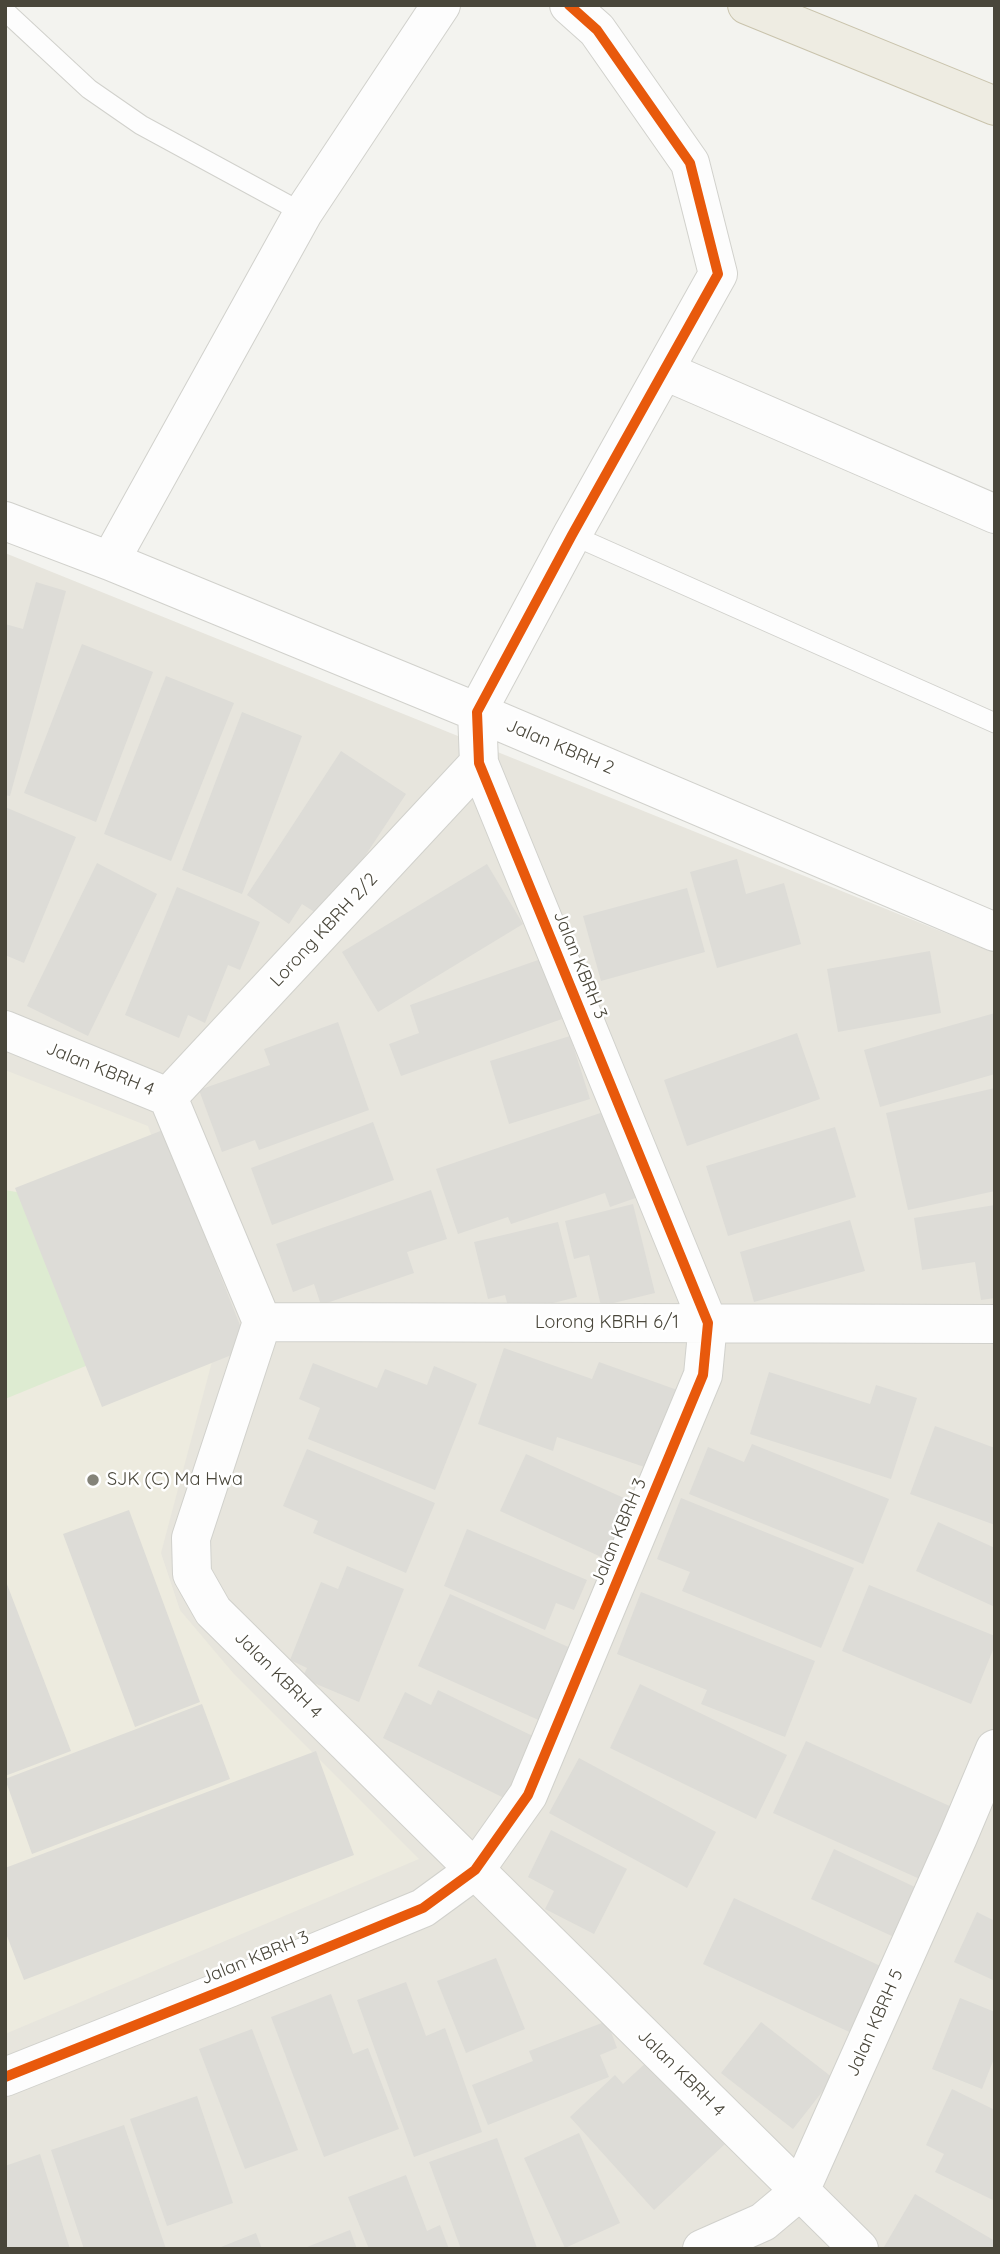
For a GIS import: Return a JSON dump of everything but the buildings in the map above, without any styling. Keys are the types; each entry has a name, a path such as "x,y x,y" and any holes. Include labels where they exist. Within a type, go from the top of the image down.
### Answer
{"highway":[{"path":"747,5 995,106"}],"street":[{"path":"110,561 303,213 441,5"},
{"path":"477,712 718,274 690,163 597,30 569,5"},
{"path":"665,371 995,514"},
{"name":"Jalan KBRH 2","path":"5,521 110,561 477,712 995,932"},
{"name":"Jalan KBRH 3","path":"5,2077 423,1908 475,1870 528,1796 703,1375 708,1323 479,763 477,712"},
{"name":"Lorong KBRH 2/2","path":"168,1097 479,763"},
{"name":"Jalan KBRH 4","path":"5,1030 168,1097 262,1322 191,1538 192,1574 213,1611 859,2249"},
{"name":"Lorong KBRH 6/1","path":"262,1322 995,1324"},
{"name":"Jalan KBRH 5","path":"702,2249 762,2222 800,2191 995,1749"}],"lane":[{"path":"5,11 89,89 141,125 303,213"},
{"path":"572,535 995,723"}],"shaded area":[{"path":"5,553 995,953 995,2249 5,2249"},
{"name":"SJK (C) Ma Hwa","path":"5,1070 148,1126 221,1328 161,1553 180,1610 234,1674 419,1859 5,2034"}],"green space":[{"path":"5,1190 33,1195 93,1363 5,1399"}],"cycle path":[{"path":"5,2077 423,1908 475,1870 528,1795 703,1375 708,1323 479,763 477,712 718,274 690,163 597,30 569,5"}],"place":[{"name":"SJK (C) Ma Hwa","path":"93,1480"}]}
